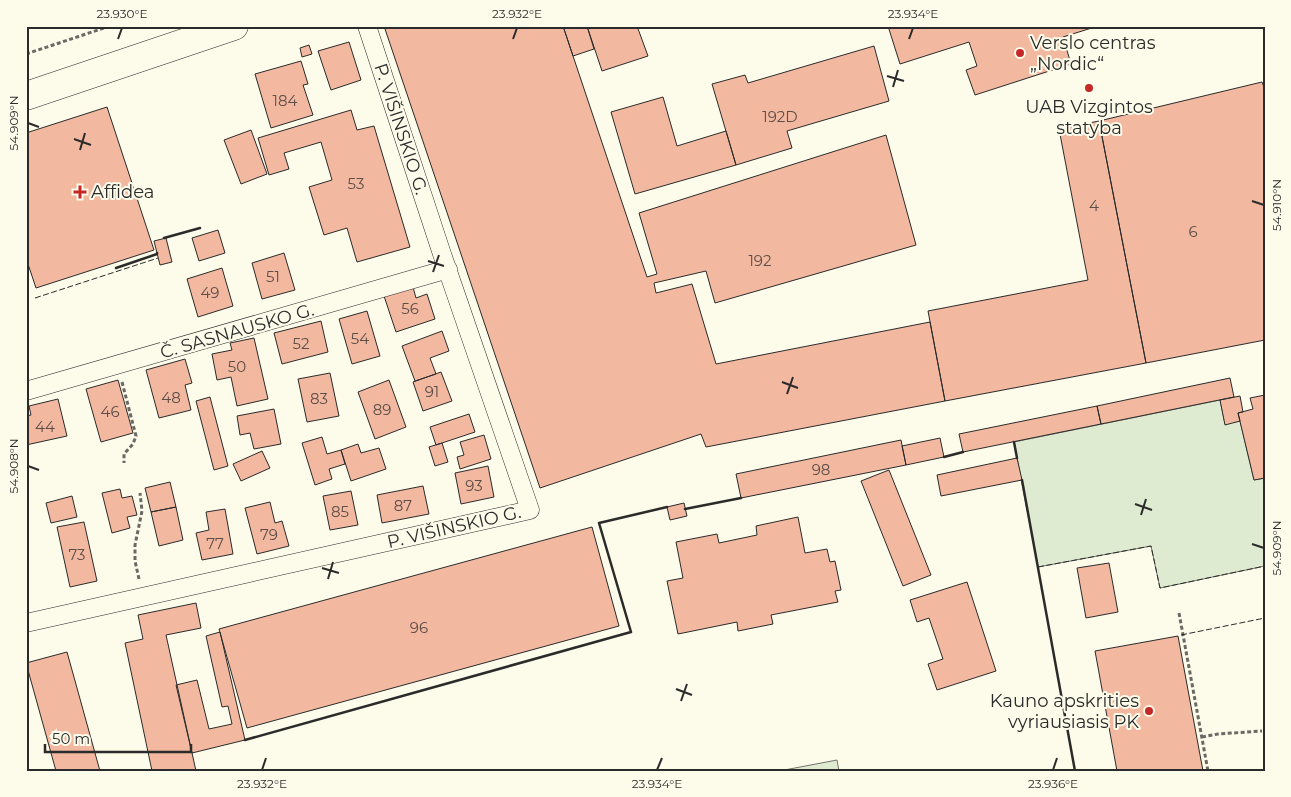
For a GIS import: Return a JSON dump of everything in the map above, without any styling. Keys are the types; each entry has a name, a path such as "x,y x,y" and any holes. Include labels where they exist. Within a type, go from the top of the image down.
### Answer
{"main road":[{"path":"26,96 234,26"}],"street":[{"name":"P. VIŠINSKIO G.","path":"26,623 530,510 367,26"},
{"name":"Č. SASNAUSKO G.","path":"26,391 448,269"}],"path":[{"path":"26,54 110,26"},
{"path":"118,365 136,436 133,444 124,454 124,463"},
{"path":"140,493 142,511 135,545 135,561 142,597"},
{"path":"1179,613 1208,771"},
{"path":"1202,737 1262,731"}],"green space":[{"path":"1220,400 1225,424 1240,421 1254,480 1265,478 1265,566 1160,588 1151,546 1038,567 1014,442"},
{"path":"837,760 839,771 779,771"}],"building":[{"path":"384,26 563,26 647,277 657,274 639,213 886,135 916,245 715,303 706,271 654,283 656,293 692,284 716,364 930,322 945,401 706,447 701,434 540,488"},
{"path":"563,26 587,26 594,49 573,56"},
{"path":"587,26 637,26 648,56 602,71"},
{"name":"Verslo centras „Nordic“","path":"888,26 1098,26 1063,37 1071,64 975,95 966,70 977,66 969,42 900,64"},
{"path":"349,42 361,80 331,90 318,51"},
{"path":"309,45 312,54 302,57 300,48"},
{"path":"874,46 889,101 787,131 792,148 736,165 712,84 745,75 748,83"},
{"path":"301,61 308,84 303,85 313,115 271,128 255,74"},
{"path":"1262,82 1265,90 1265,340 1146,363 1099,121"},
{"path":"663,97 677,146 726,131 736,165 635,194 611,112"},
{"name":"Affidea","path":"107,107 154,250 36,288 26,258 26,133"},
{"path":"351,110 357,130 374,126 410,247 357,262 347,228 324,235 309,187 332,180 321,142 284,153 289,169 269,175 258,138"},
{"path":"1099,121 1146,363 945,401 928,311 1088,280 1059,129"},
{"path":"251,130 267,174 241,184 224,140"},
{"path":"218,230 225,253 199,261 192,238"},
{"path":"166,238 172,262 160,265 154,241"},
{"path":"284,253 295,290 262,299 252,263"},
{"path":"222,268 233,306 198,317 187,279"},
{"path":"413,287 416,298 427,294 435,319 396,332 384,296"},
{"path":"367,311 380,356 352,364 339,319"},
{"path":"321,321 328,352 282,364 274,333"},
{"path":"442,331 449,351 430,358 436,374 415,381 402,346"},
{"path":"254,338 268,399 237,406 231,377 217,380 212,354 232,350 230,343"},
{"path":"185,359 192,383 185,385 191,410 159,418 146,370"},
{"path":"441,372 452,401 423,411 413,382"},
{"path":"330,373 339,416 307,422 298,379"},
{"path":"1230,378 1234,397 1101,424 1097,406"},
{"path":"118,380 133,433 101,442 86,389"},
{"path":"389,380 406,427 375,439 358,392"},
{"path":"1265,395 1265,478 1254,480 1238,413 1253,409 1250,398"},
{"path":"1240,396 1243,412 1238,413 1240,421 1225,425 1220,400"},
{"path":"210,397 228,466 214,470 196,401"},
{"path":"58,399 67,436 26,445 26,416 31,415 29,406"},
{"path":"1097,406 1101,424 963,452 959,434"},
{"path":"274,409 281,444 254,449 250,433 240,435 237,416"},
{"path":"469,414 475,432 436,445 430,427"},
{"path":"484,435 491,459 460,469 457,457 464,455 460,442"},
{"path":"322,437 327,454 341,450 345,464 329,469 332,479 315,485 302,443"},
{"path":"940,438 944,457 906,465 902,446"},
{"path":"901,440 906,465 741,498 736,474"},
{"path":"442,443 448,462 435,466 429,447"},
{"path":"358,444 361,453 379,448 386,469 351,481 341,450"},
{"path":"262,451 270,468 241,481 233,464"},
{"path":"1017,458 1022,480 941,496 937,475"},
{"path":"488,466 494,497 461,504 455,473"},
{"path":"889,470 931,575 903,586 861,481"},
{"path":"170,482 176,507 151,512 145,488"},
{"path":"423,486 429,514 382,523 377,495"},
{"path":"120,489 122,498 132,496 137,515 127,517 130,528 112,533 102,493"},
{"path":"351,491 358,525 330,530 323,496"},
{"path":"72,496 77,517 51,523 46,503"},
{"path":"270,502 275,523 282,521 289,546 257,554 245,508"},
{"path":"684,503 687,516 670,520 667,507"},
{"path":"176,507 183,540 159,546 151,512"},
{"path":"225,509 233,554 202,560 196,533 209,530 206,512"},
{"path":"798,517 805,553 827,549 830,562 835,561 841,590 835,591 838,602 771,615 773,624 738,631 737,622 678,634 667,581 683,578 676,542 717,534 719,543 757,535 756,526"},
{"path":"84,522 97,581 70,587 57,527"},
{"path":"592,527 619,626 247,728 219,629"},
{"path":"1109,563 1118,612 1086,618 1077,568"},
{"path":"967,582 996,671 937,690 928,664 943,659 929,618 917,622 910,600"},
{"path":"196,603 201,628 166,635 196,771 152,771 125,643 143,639 138,615"},
{"path":"220,632 245,740 192,753 176,685 197,680 209,729 232,724 228,706 222,707 206,636"},
{"name":"Kauno apskrities vyriausiasis PK","path":"1178,636 1203,771 1117,771 1095,651"},
{"path":"67,652 100,771 56,771 26,663"}],"fence":[{"path":"35,298 158,258"},
{"path":"1038,567 1151,546 1160,588 1265,566"},
{"path":"1181,635 1265,618"}],"wall":[{"path":"164,238 200,228"},
{"path":"116,268 157,253"},
{"path":"1014,442 1017,458"},
{"path":"944,457 963,452"},
{"path":"1022,480 1075,771"},
{"path":"685,509 741,498"},
{"path":"245,740 631,632 599,523 667,507"}],"place":[{"name":"Verslo centras „Nordic“","path":"1020,53"},
{"name":"UAB Vizgintos statyba","path":"1089,88"},
{"name":"Affidea","path":"80,192"},
{"name":"Kauno apskrities vyriausiasis PK","path":"1149,711"}]}
